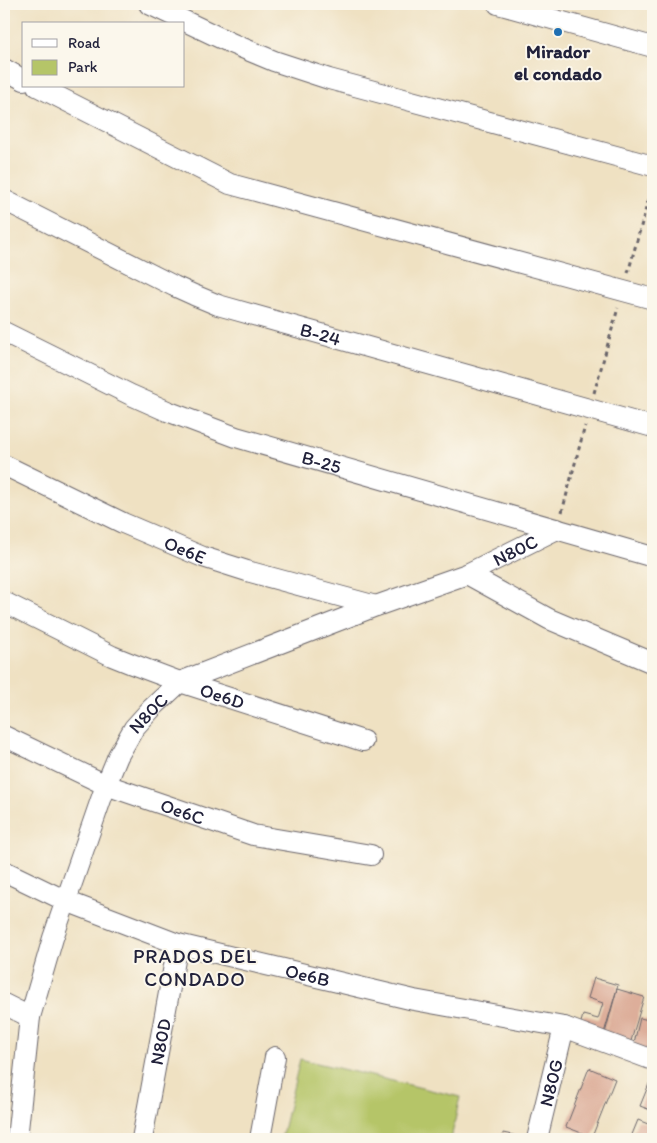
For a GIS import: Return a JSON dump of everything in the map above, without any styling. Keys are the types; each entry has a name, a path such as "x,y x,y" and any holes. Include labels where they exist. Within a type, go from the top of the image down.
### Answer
{"street":[{"path":"149,4 233,44 274,61 329,80 653,166"},
{"path":"498,4 653,47"},
{"path":"4,69 22,79"},
{"path":"41,88 230,184 653,298"},
{"name":"B-24","path":"4,200 194,296 218,305 653,427"},
{"name":"B-25","path":"4,332 131,396 236,437 653,557"},
{"name":"Oe6E","path":"4,465 123,523 203,557 376,606"},
{"name":"N80C","path":"17,1139 30,1017 53,938 106,785 118,756 134,728 180,682 376,606 466,574 557,529"},
{"path":"466,574 549,619 653,663"},
{"name":"Oe6D","path":"4,602 112,656 132,664 180,682 363,740"},
{"name":"Oe6C","path":"4,736 106,785 253,834 371,855"},
{"name":"Oe6B","path":"4,871 66,901 178,944 414,1000 564,1027 653,1060"},
{"name":"N80D","path":"142,1139 178,944"},
{"path":"4,1004 30,1017"},
{"name":"N80G","path":"537,1139 564,1027"},
{"path":"260,1139 275,1057"}],"path":[{"path":"557,529 653,183"}],"green space":[{"path":"300,1059 460,1097 451,1139 281,1139"}],"building":[{"path":"594,978 618,985 604,1033 580,1026 583,1015 598,1019 603,1003 588,998"},
{"path":"617,989 644,997 631,1041 605,1033"},
{"path":"640,1018 653,1021 653,1052 633,1047"},
{"path":"589,1068 615,1079 592,1137 566,1127"},
{"path":"651,1079 653,1080 653,1111 640,1106"},
{"path":"638,1120 653,1126 648,1139 631,1137"},
{"path":"503,1133 517,1136 517,1139 502,1139"}],"place":[{"name":"Mirador el condado","path":"558,32"}],"district":[{"name":"PRADOS DEL CONDADO","path":"195,968"}]}
